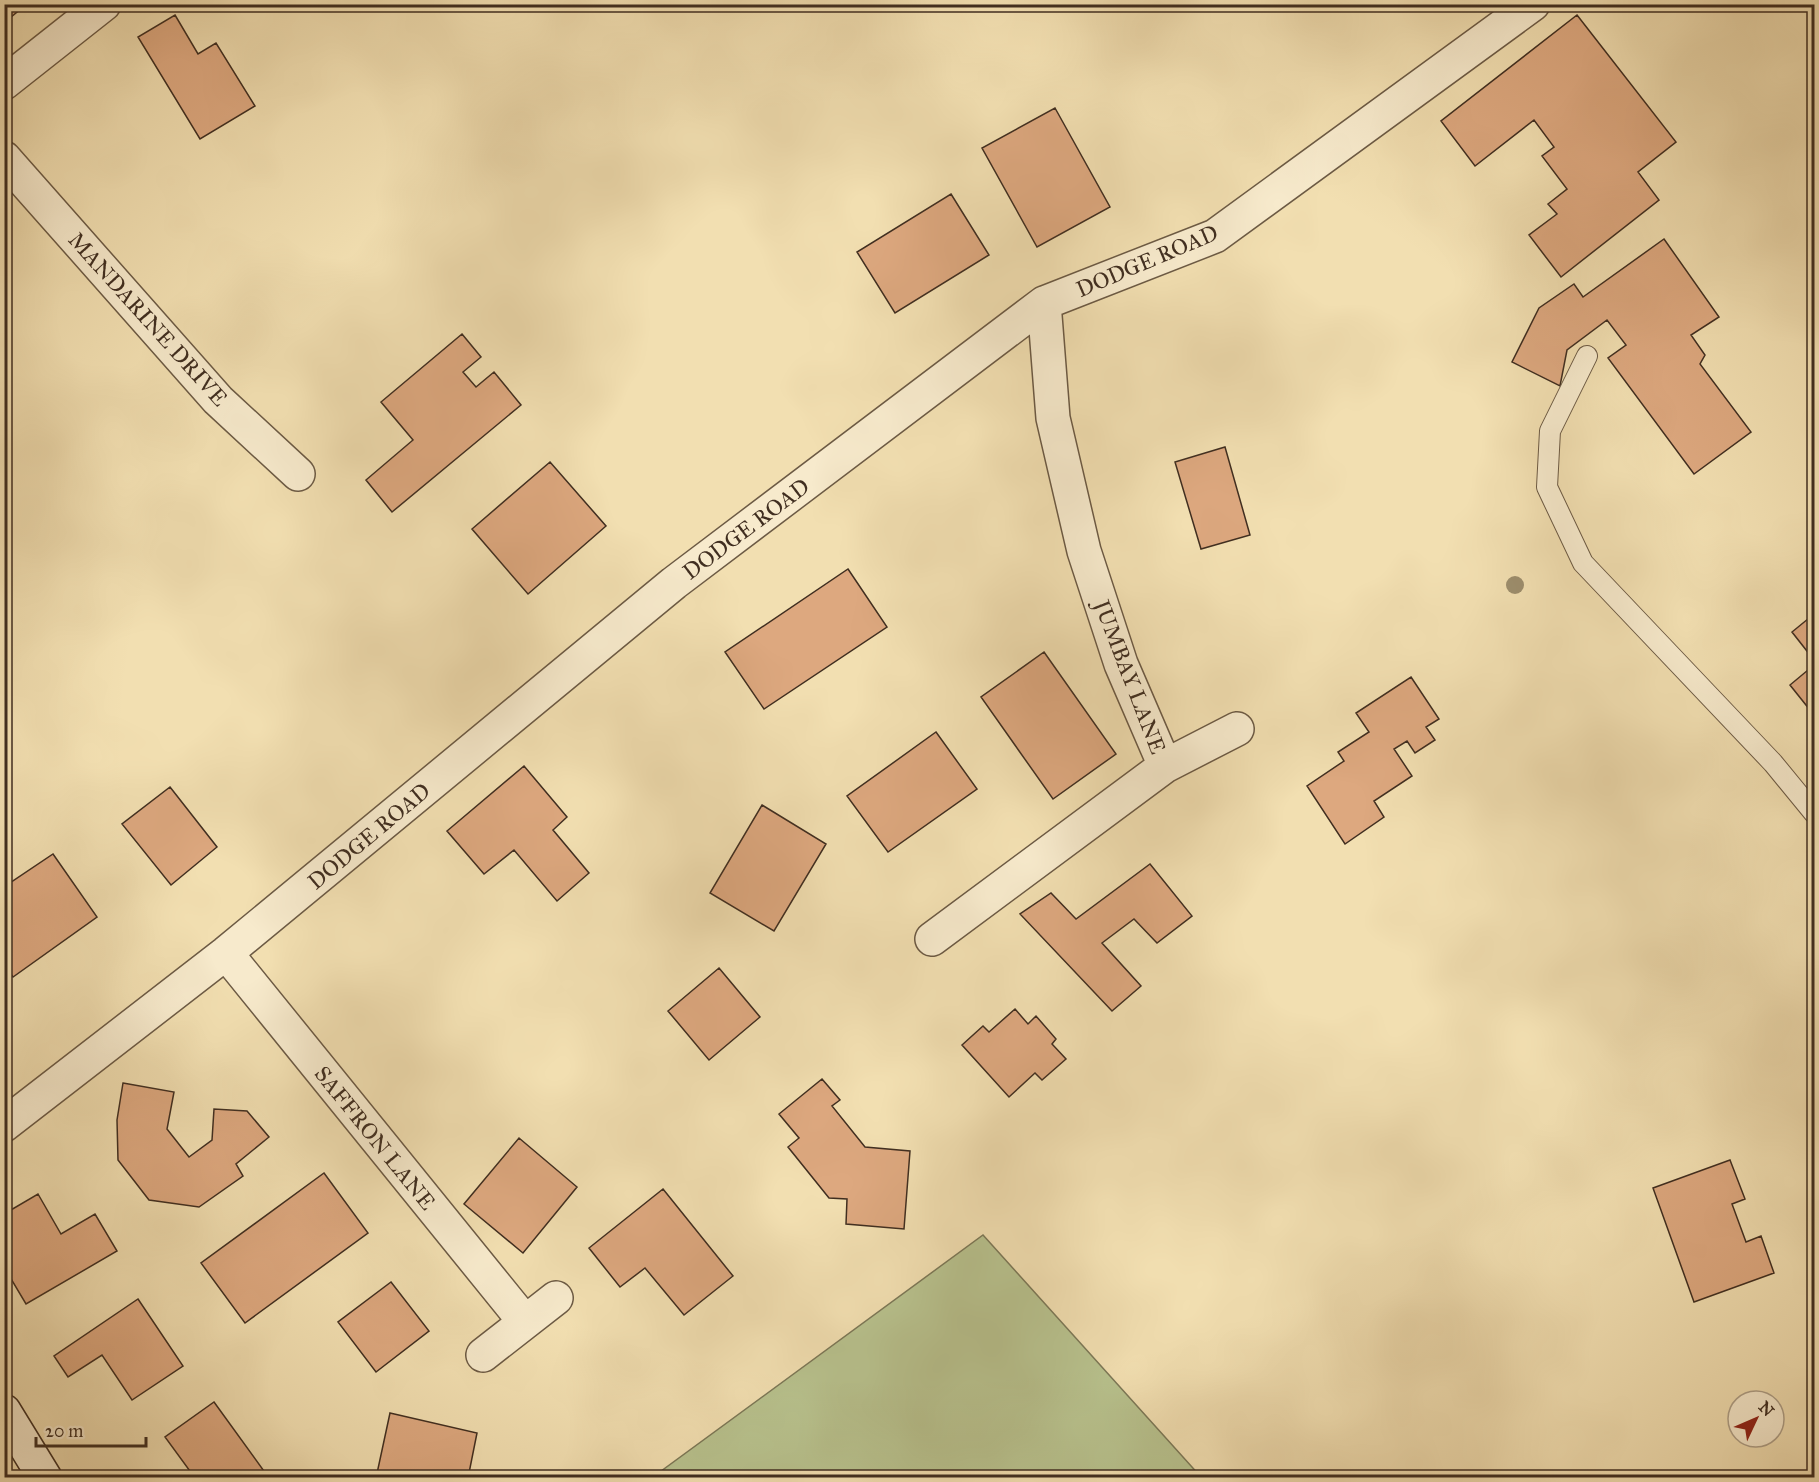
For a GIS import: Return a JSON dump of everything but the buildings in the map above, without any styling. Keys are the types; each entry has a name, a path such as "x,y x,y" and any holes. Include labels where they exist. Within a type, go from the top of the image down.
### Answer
{"street":[{"path":"4,83 104,4"},
{"name":"DODGE ROAD","path":"4,1125 226,953 674,583 1044,303 1215,236 1533,4"},
{"name":"MANDARINE DRIVE","path":"4,158 218,400 298,474"},
{"name":"JUMBAY LANE","path":"932,939 1165,766 1121,664 1084,551 1053,418 1044,303"},
{"path":"1165,766 1237,729"},
{"name":"SAFFRON LANE","path":"226,953 525,1322"},
{"path":"483,1355 556,1298"},
{"path":"4,1411 45,1478"}],"lane":[{"path":"1587,356 1550,431 1547,488 1583,563 1773,762 1815,813"}],"green space":[{"path":"983,1235 1201,1477 653,1477"}]}
